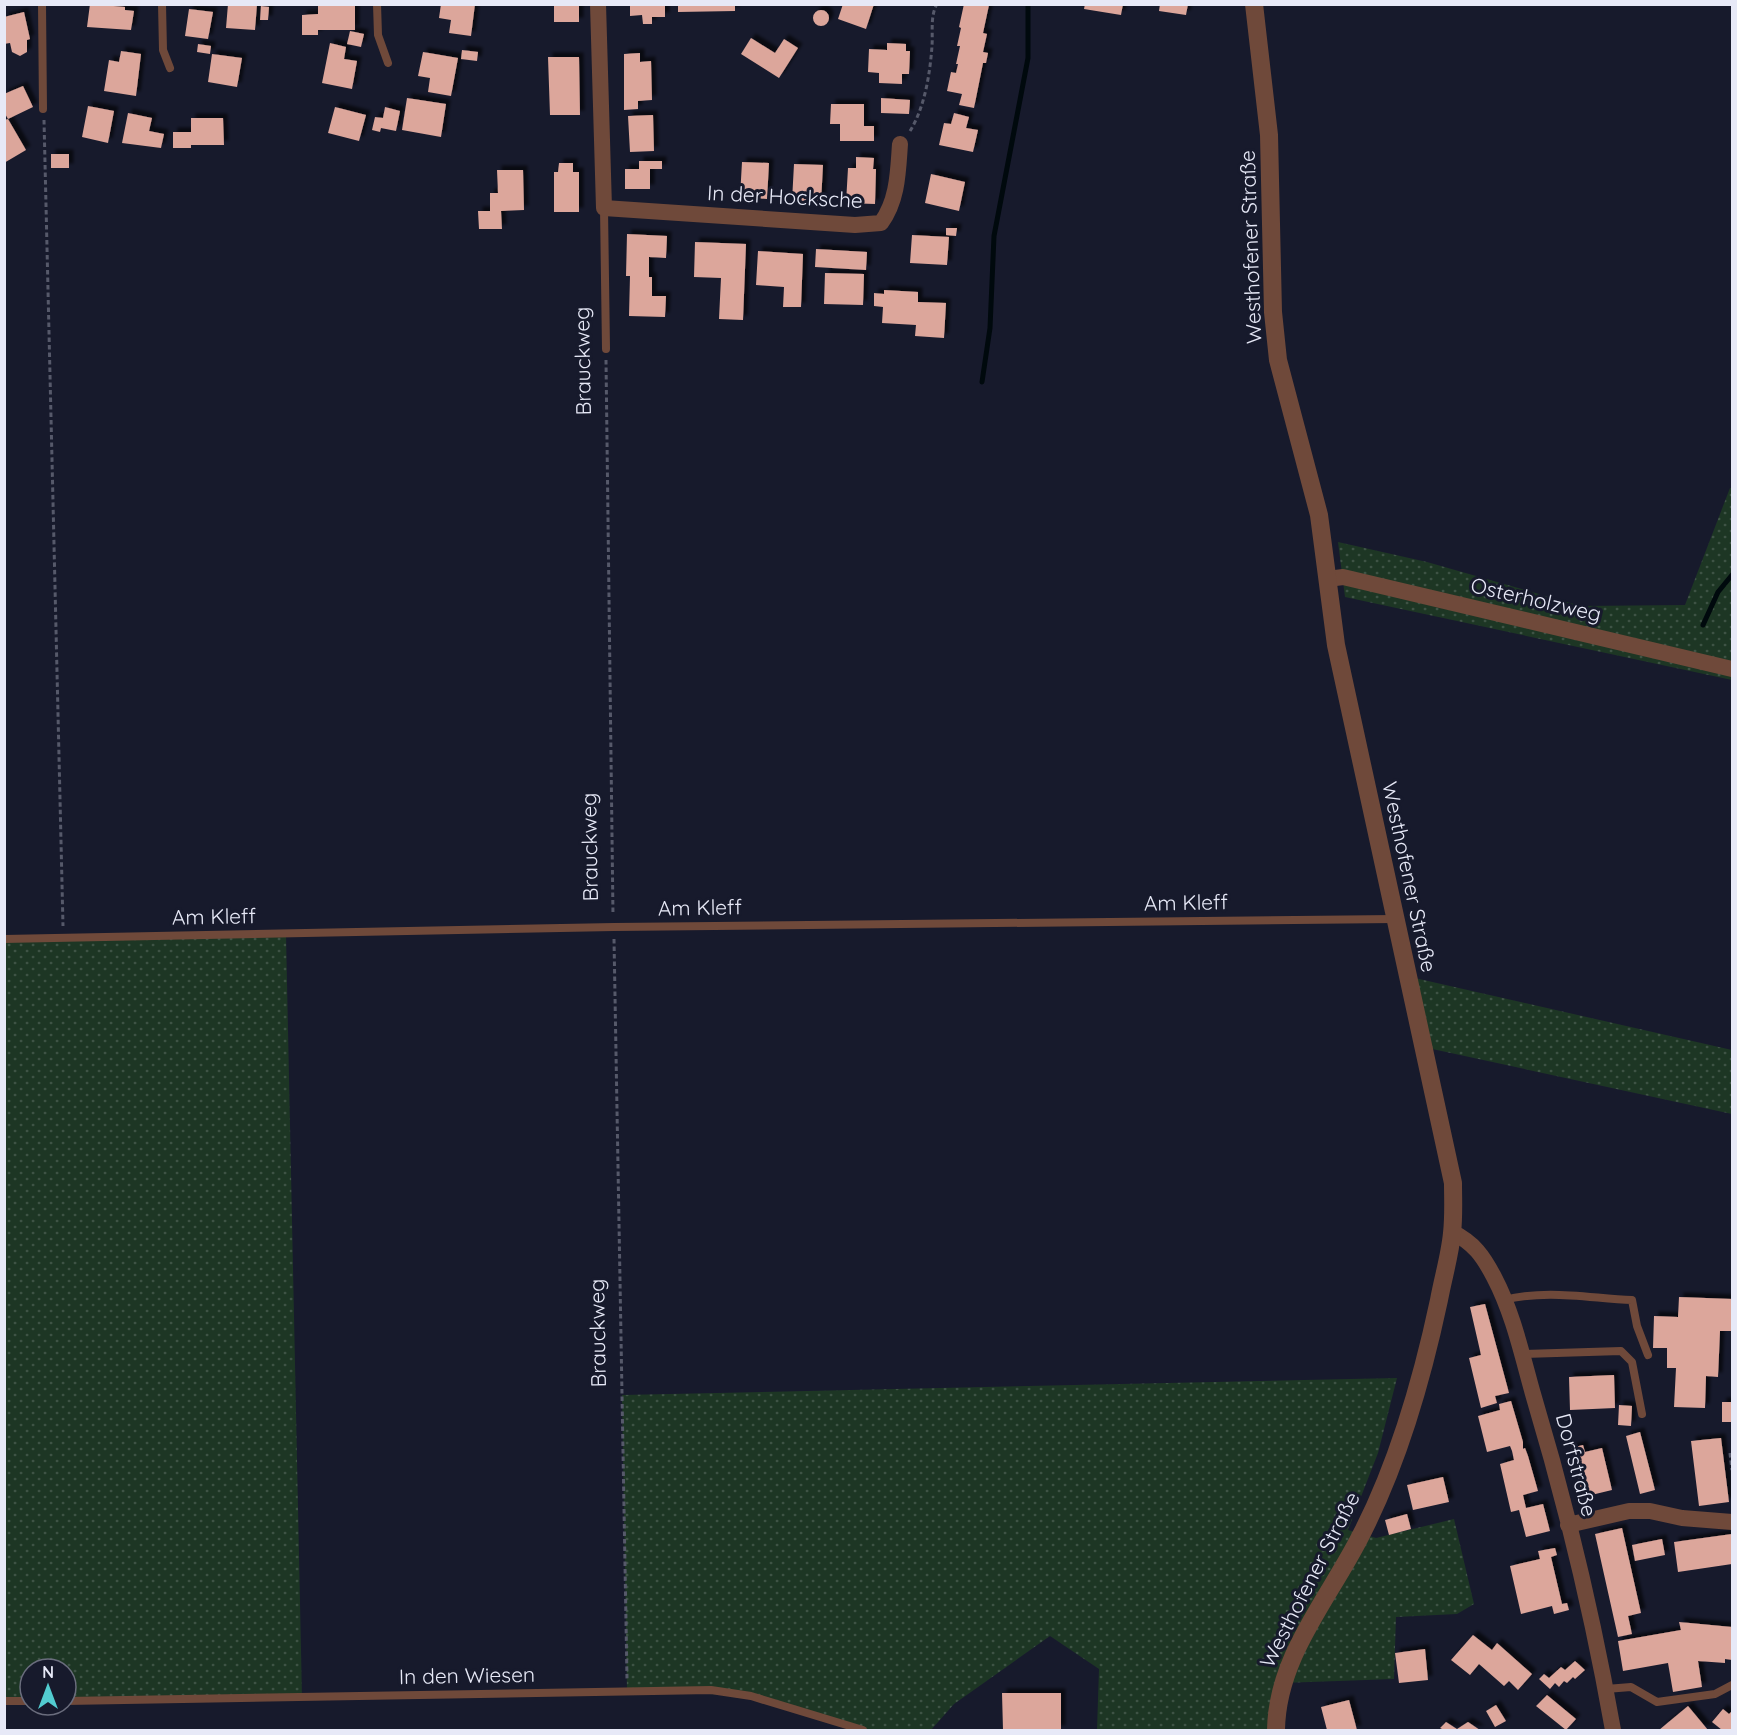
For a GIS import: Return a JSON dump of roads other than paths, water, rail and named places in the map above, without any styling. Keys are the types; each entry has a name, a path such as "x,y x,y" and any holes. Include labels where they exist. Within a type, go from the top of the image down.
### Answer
{"street":[{"name":"Brauckweg","path":"598,4 604,208"},
{"name":"Westhofener Straße","path":"1254,4 1269,135 1273,312 1278,360 1319,515 1336,645 1453,1183 1452,1232 1429,1349 1397,1449 1361,1536 1295,1651 1282,1683 1276,1731"},
{"name":"In der Hocksche","path":"604,208 855,225 881,222 888,213 897,182 900,144"},
{"name":"Osterholzweg","path":"1328,579 1343,577 1732,669"},
{"name":"Dorfstraße","path":"1452,1232 1471,1242 1494,1276 1504,1300 1568,1525 1606,1689 1613,1731"},
{"path":"1568,1525 1629,1511 1650,1511 1682,1518 1732,1522"}],"lane":[{"path":"42,4 43,109"},
{"path":"162,4 163,50 170,69"},
{"path":"377,4 378,35 388,63"},
{"name":"Brauckweg","path":"604,208 606,349"},
{"name":"Am Kleff","path":"4,939 614,927 1395,919"},
{"path":"1504,1300 1551,1293 1632,1300 1637,1326 1648,1354"},
{"path":"1521,1354 1621,1351 1632,1362 1642,1414"},
{"path":"1606,1689 1631,1687 1657,1701 1715,1694 1732,1685"},
{"name":"In den Wiesen","path":"78,1701 711,1690 751,1696 863,1731"}],"waterway":[{"path":"982,382 990,328 994,236 1028,58 1028,6"},
{"path":"1703,625 1718,592 1732,575"}]}
